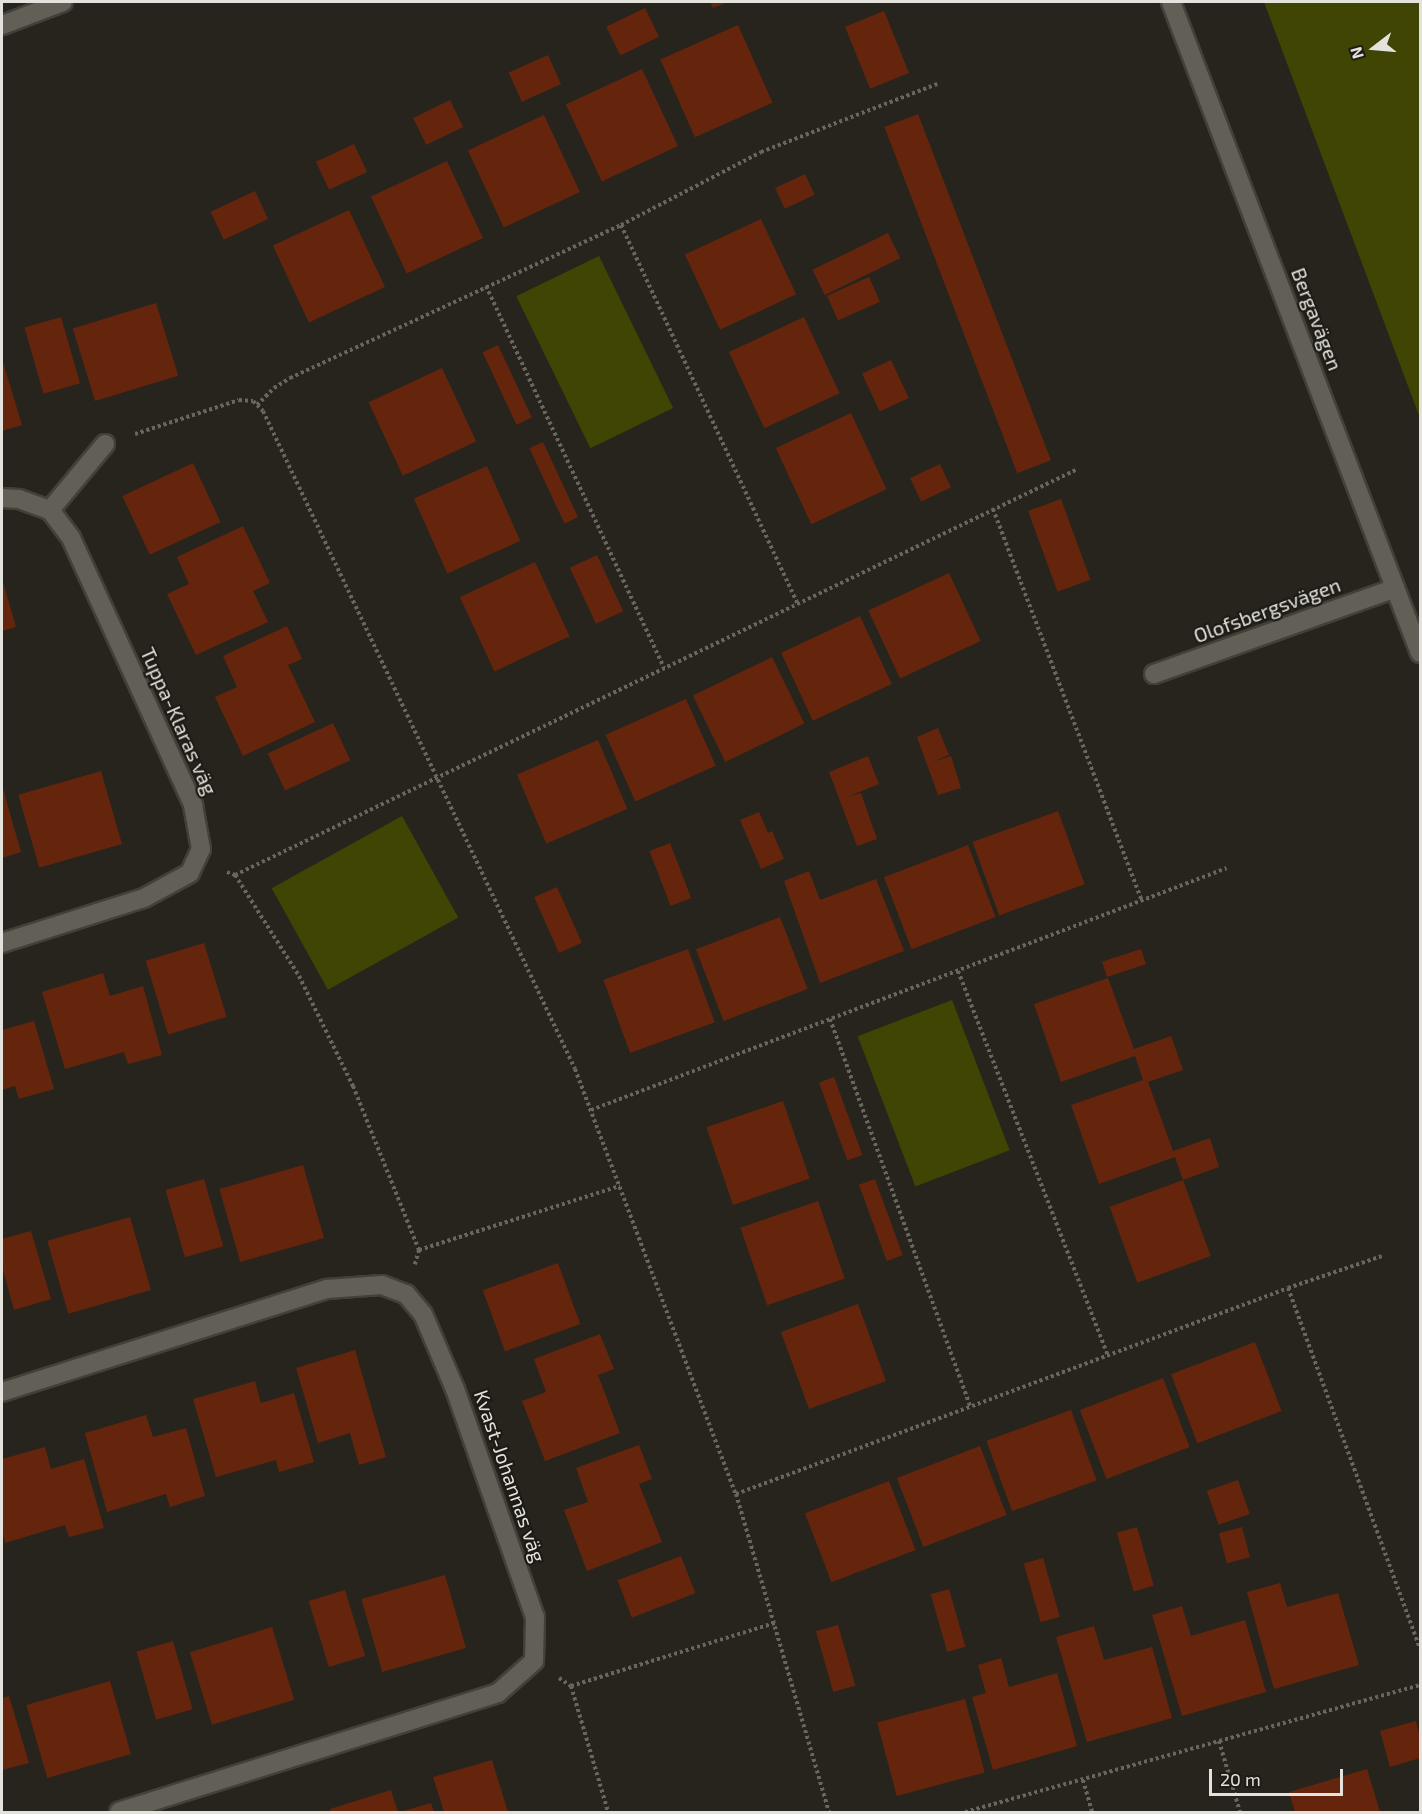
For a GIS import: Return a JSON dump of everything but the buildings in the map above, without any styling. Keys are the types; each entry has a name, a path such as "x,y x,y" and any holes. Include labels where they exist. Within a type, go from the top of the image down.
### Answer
{"street":[{"path":"2,25 63,2"},
{"name":"Bergavägen","path":"1170,2 1420,653"},
{"path":"2,498 20,499 50,510 105,444"},
{"name":"Tuppa-Klaras väg","path":"2,943 144,898 190,873 201,849 194,805 71,538 50,510"},
{"name":"Olofsbergsvägen","path":"1154,674 1395,588"},
{"name":"Kvast-Johannas väg","path":"2,1392 327,1289 382,1285 406,1294 423,1314 455,1389 535,1617 534,1661 498,1693 119,1812"}],"path":[{"path":"257,405 274,388 290,378 621,225 761,152 937,84"},
{"path":"621,225 797,603"},
{"path":"486,286 664,667"},
{"path":"105,444 239,400 253,401 263,411 575,1069 736,1494 829,1812"},
{"path":"620,1186 419,1250 353,1086 299,976 235,875 1077,469"},
{"path":"993,509 1142,901"},
{"path":"591,1110 1227,868"},
{"path":"958,971 1108,1355"},
{"path":"830,1019 970,1406"},
{"path":"736,1494 1288,1287 1382,1256"},
{"path":"1288,1287 1420,1649"},
{"path":"608,1812 571,1686 775,1623"},
{"path":"965,1812 1420,1685"},
{"path":"1219,1741 1240,1812"},
{"path":"1083,1779 1092,1812"}],"shaded area":[{"path":"1264,2 1420,2 1420,418"},
{"path":"599,256 673,408 590,448 516,296"},
{"path":"402,816 458,917 328,990 272,888"},
{"path":"952,1000 1010,1150 915,1187 858,1036"}]}
